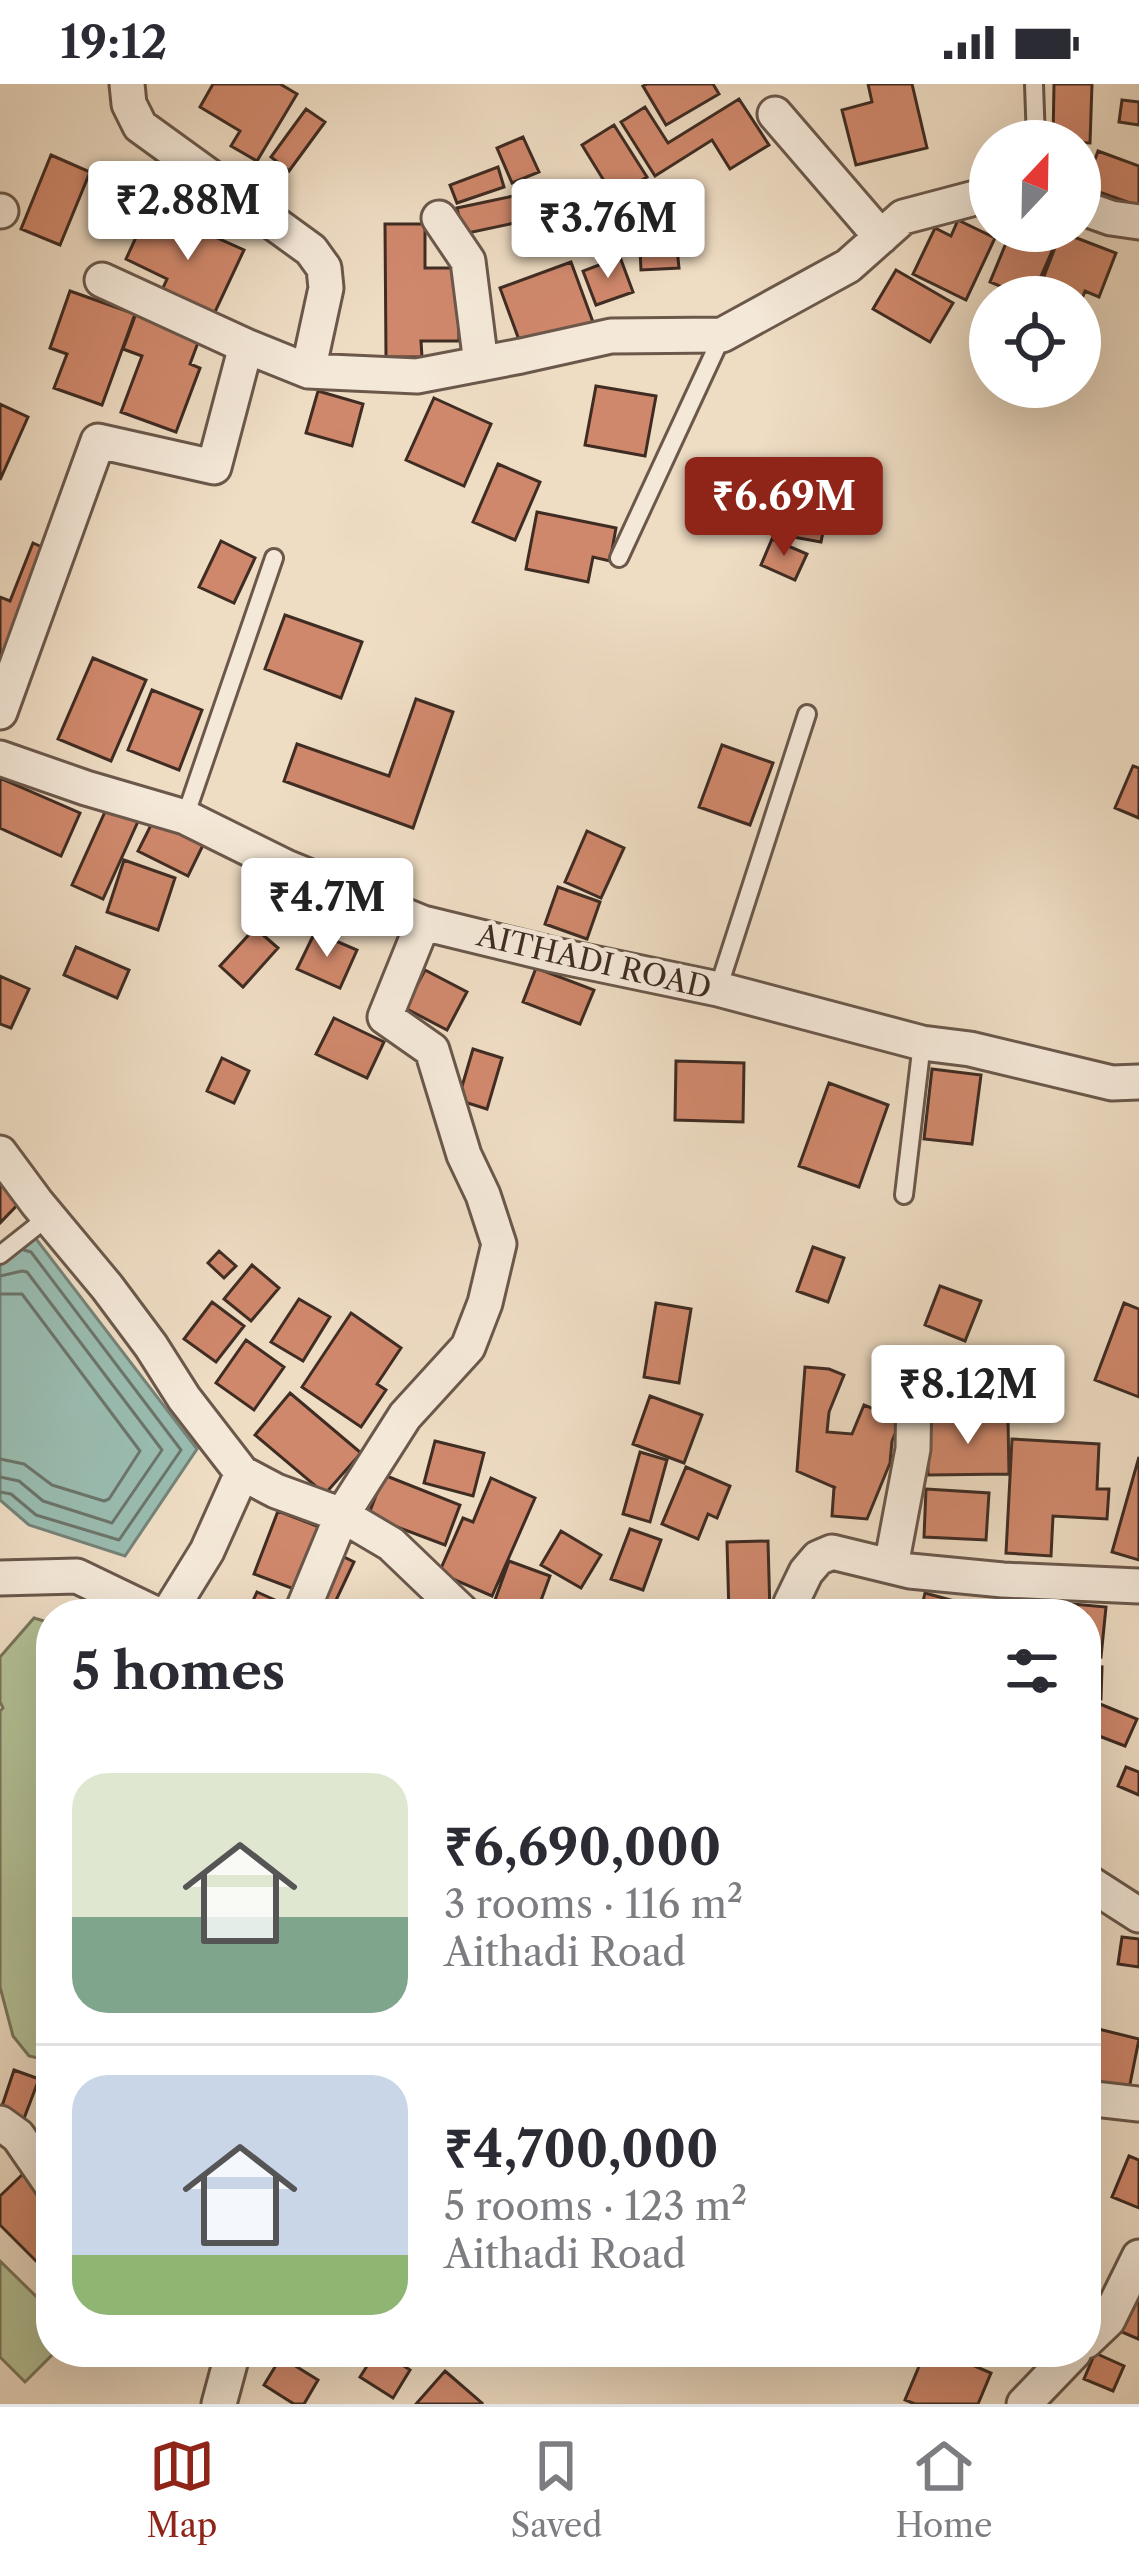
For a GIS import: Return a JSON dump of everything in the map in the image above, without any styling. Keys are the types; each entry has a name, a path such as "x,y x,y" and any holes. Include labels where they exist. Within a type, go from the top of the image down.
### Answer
{"street":[{"path":"127,84 129,104 140,126 311,250 324,268 326,288 308,371"},
{"path":"775,114 881,237"},
{"path":"102,280 308,371 417,376 611,336 722,335 848,266 903,218 969,200"},
{"path":"1101,214 1139,222"},
{"path":"440,218 468,261 482,364"},
{"path":"0,712 98,441 214,467 246,346"},
{"name":"AITHADI ROAD","path":"0,758 185,817 286,867 423,923 718,989 922,1043 970,1048 1112,1083 1139,1082"},
{"path":"307,1599 342,1515 405,1416 468,1347 485,1304 499,1244 464,1155 432,1050 385,1016 423,923"},
{"path":"0,1153 118,1301 242,1473 276,1492 342,1515 391,1544 448,1599"},
{"path":"891,1566 913,1449 914,1389"},
{"path":"177,1599 207,1551 242,1473"},
{"path":"793,1599 806,1572 818,1558 832,1552 910,1571 1139,1586"},
{"path":"0,1578 77,1576 125,1599"},
{"path":"1003,1580 1004,1599"},
{"path":"1101,1891 1139,1915"},
{"path":"1101,2100 1139,2104"},
{"path":"0,2123 18,2136 36,2162"},
{"path":"1101,2327 1139,2257"},
{"path":"219,2404 229,2367"},
{"path":"1024,2404 1060,2367"}],"lane":[{"path":"1034,84 1035,120"},
{"path":"619,558 722,335"},
{"path":"185,817 274,558"},
{"path":"718,989 807,714"},
{"path":"904,1195 922,1043"},
{"path":"0,1255 49,1217"}],"green space":[{"path":"36,1619 36,2058 29,2056 13,2036 0,1987 0,1657"},
{"path":"0,2261 36,2296 36,2367 40,2367 25,2382 0,2357"}],"water":[{"path":"30,1231 197,1449 125,1556 29,1525 0,1500 0,1252"}],"building":[{"path":"213,84 280,84 297,94 257,161 231,146 240,131 200,107"},
{"path":"713,84 719,94 666,125 643,86"},
{"path":"868,84 912,84 927,148 856,165 842,110 872,102"},
{"path":"1054,84 1092,84 1091,120 1053,120"},
{"path":"739,99 769,145 730,169 712,140 655,176 621,122 645,107 668,143"},
{"path":"1122,100 1139,102 1139,125 1119,122"},
{"path":"306,109 325,122 289,171 271,157"},
{"path":"614,125 647,177 614,197 582,145"},
{"path":"523,137 539,172 512,183 497,148"},
{"path":"1101,152 1139,166 1139,206 1101,193"},
{"path":"51,155 90,172 60,245 21,229"},
{"path":"498,167 504,187 457,203 450,185"},
{"path":"532,192 538,218 463,234 457,208"},
{"path":"958,220 969,225 969,252 988,252 977,276 969,276 966,300 913,274 935,228 951,236"},
{"path":"143,222 179,239 186,224 244,250 214,314 162,290 167,279 126,259"},
{"path":"385,224 425,224 425,268 458,268 459,341 421,341 422,357 386,357"},
{"path":"675,227 679,268 641,270 639,229"},
{"path":"1101,247 1116,253 1101,292 1101,276 1044,276 1053,252 1101,252"},
{"path":"1002,252 1052,252 1041,276 992,276"},
{"path":"620,257 633,292 596,305 583,271"},
{"path":"571,262 593,322 522,348 500,288"},
{"path":"896,270 953,303 930,342 873,309"},
{"path":"70,291 135,314 102,405 54,388 67,354 50,348"},
{"path":"138,308 202,332 190,364 200,368 176,432 121,412 142,356 123,349"},
{"path":"596,386 656,396 645,456 585,445"},
{"path":"318,391 363,404 352,446 306,433"},
{"path":"434,398 491,424 464,486 406,460"},
{"path":"0,404 28,417 0,480"},
{"path":"498,464 540,482 515,540 473,522"},
{"path":"781,478 832,487 821,542 771,533"},
{"path":"537,512 616,528 610,561 593,557 588,582 526,569"},
{"path":"772,539 807,554 795,580 761,565"},
{"path":"221,541 255,558 234,603 199,587"},
{"path":"33,543 60,555 0,701 0,597 10,601"},
{"path":"285,615 362,642 341,698 265,669"},
{"path":"93,658 146,680 111,761 58,739"},
{"path":"152,690 202,710 179,770 128,750"},
{"path":"416,699 453,712 413,828 284,781 297,744 389,776"},
{"path":"722,745 773,763 750,825 699,807"},
{"path":"1133,766 1139,768 1139,818 1115,808"},
{"path":"0,778 80,813 61,856 0,828"},
{"path":"109,803 140,817 103,899 72,885"},
{"path":"157,813 207,837 188,876 138,851"},
{"path":"587,831 624,848 601,898 565,882"},
{"path":"124,860 175,878 158,930 107,912"},
{"path":"558,887 600,902 587,939 545,924"},
{"path":"255,928 278,948 243,987 220,966"},
{"path":"315,932 357,950 340,988 297,969"},
{"path":"76,947 129,970 117,998 64,975"},
{"path":"536,968 594,990 580,1024 523,1002"},
{"path":"425,970 467,992 447,1030 405,1008"},
{"path":"0,976 29,989 11,1028 0,1024"},
{"path":"334,1018 384,1042 367,1078 316,1054"},
{"path":"473,1049 502,1058 487,1109 458,1100"},
{"path":"222,1058 249,1071 234,1103 207,1091"},
{"path":"676,1061 744,1063 743,1122 675,1120"},
{"path":"932,1069 981,1075 972,1144 924,1139"},
{"path":"829,1083 888,1105 859,1187 799,1166"},
{"path":"0,1173 25,1197 0,1223"},
{"path":"813,1247 844,1258 828,1302 797,1291"},
{"path":"219,1251 236,1266 224,1278 208,1263"},
{"path":"252,1265 279,1288 251,1321 224,1299"},
{"path":"940,1286 981,1301 965,1341 925,1325"},
{"path":"299,1299 330,1317 303,1361 271,1342"},
{"path":"212,1302 244,1326 216,1362 184,1339"},
{"path":"656,1303 691,1309 679,1383 644,1377"},
{"path":"1124,1303 1139,1309 1139,1397 1095,1380"},
{"path":"351,1313 401,1348 377,1384 386,1390 361,1427 302,1387"},
{"path":"246,1340 284,1367 254,1410 216,1383"},
{"path":"941,1349 1014,1374 999,1415 927,1389"},
{"path":"805,1367 844,1375 829,1412 827,1432 852,1434 864,1405 901,1420 867,1519 832,1516 834,1487 797,1471"},
{"path":"290,1393 361,1453 325,1494 255,1435"},
{"path":"650,1396 702,1415 684,1463 633,1444"},
{"path":"1008,1419 1009,1474 928,1475 927,1420"},
{"path":"1012,1439 1099,1444 1097,1489 1109,1489 1107,1519 1053,1516 1051,1556 1006,1553"},
{"path":"435,1441 484,1453 473,1496 424,1483"},
{"path":"640,1452 667,1460 650,1522 623,1514"},
{"path":"1139,1457 1139,1560 1112,1552"},
{"path":"686,1467 730,1486 717,1518 708,1514 698,1539 662,1524"},
{"path":"384,1475 460,1505 445,1545 368,1516"},
{"path":"491,1478 535,1498 492,1596 439,1573 463,1518 473,1522"},
{"path":"926,1489 989,1493 986,1540 924,1537"},
{"path":"278,1511 327,1530 302,1592 254,1574"},
{"path":"630,1529 661,1540 643,1590 611,1579"},
{"path":"561,1531 601,1555 581,1588 541,1565"},
{"path":"768,1541 770,1599 729,1599 727,1542"},
{"path":"342,1556 354,1562 337,1599 323,1599"},
{"path":"509,1561 550,1576 542,1599 495,1599"},
{"path":"1101,1607 1106,1607 1101,1657"},
{"path":"1101,1704 1137,1719 1125,1746 1101,1737"},
{"path":"1126,1767 1139,1772 1139,1795 1118,1786"},
{"path":"1122,1937 1139,1939 1139,1967 1118,1964"},
{"path":"1101,2030 1139,2039 1129,2089 1101,2082"},
{"path":"14,2070 36,2078 23,2121 0,2112"},
{"path":"1129,2156 1139,2160 1139,2208 1112,2197"},
{"path":"25,2172 36,2183 36,2261 0,2225 0,2196"},
{"path":"1139,2272 1139,2336 1138,2339 1115,2329"},
{"path":"1101,2356 1124,2366 1113,2391 1084,2379 1089,2367 1101,2367"},
{"path":"275,2367 297,2367 318,2380 304,2404 294,2404 264,2385"},
{"path":"366,2367 410,2370 393,2398 360,2377"},
{"path":"919,2367 977,2367 991,2373 978,2404 905,2400"},
{"path":"445,2371 482,2403 416,2404"}]}
